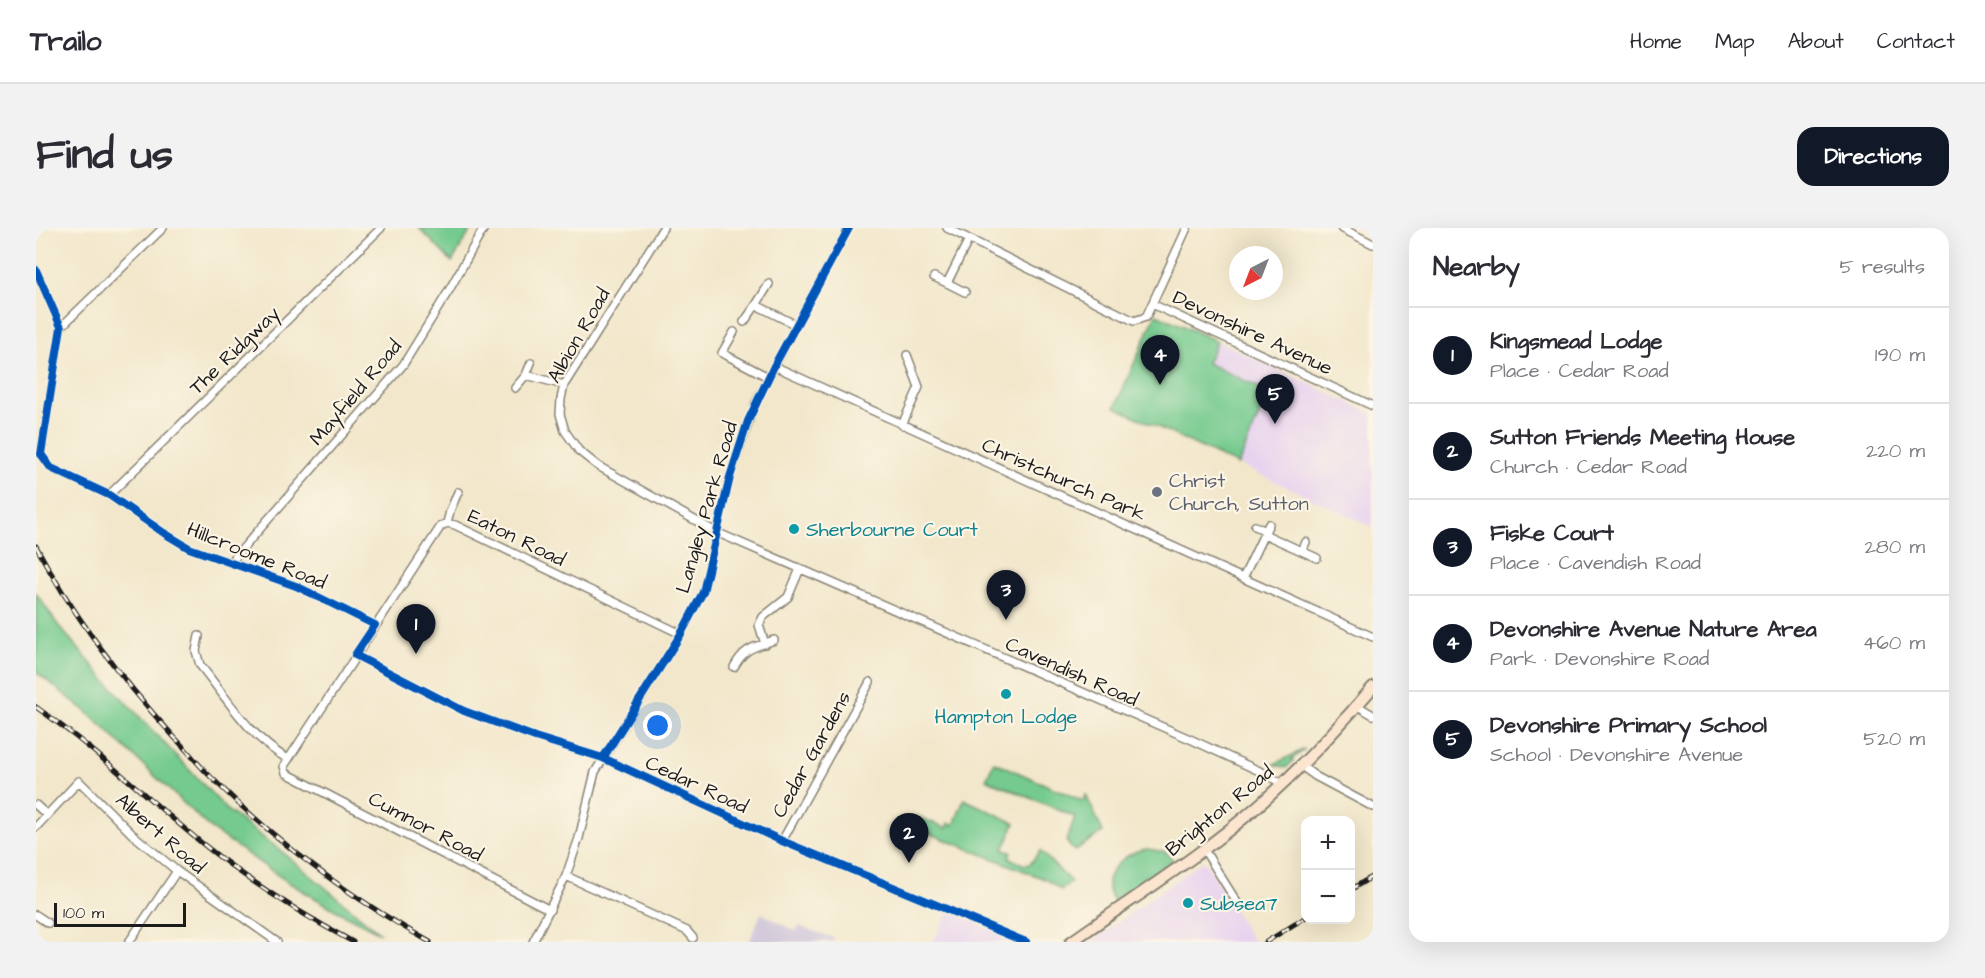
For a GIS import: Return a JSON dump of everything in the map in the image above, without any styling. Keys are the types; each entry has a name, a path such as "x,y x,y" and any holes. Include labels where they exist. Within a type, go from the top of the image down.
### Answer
{"main road":[{"name":"Brighton Road","path":"1071,942 1203,849 1258,806 1282,784 1373,687"}],"street":[{"path":"60,327 163,228"},
{"name":"The Ridgway","path":"109,495 381,228"},
{"name":"Mayfield Road","path":"231,562 403,365 484,228"},
{"name":"Albion Road","path":"663,228 564,384 560,414 565,431 579,451 598,466 716,532"},
{"name":"Langley Park Road","path":"533,942 566,876 579,838 595,772 681,634 703,592 716,532 741,439 768,377 849,228"},
{"path":"947,228 1134,321 1146,317 1187,228"},
{"path":"1341,228 1373,244"},
{"path":"948,284 969,239"},
{"path":"36,270 60,327 38,455"},
{"path":"934,277 965,292"},
{"path":"744,322 769,284"},
{"name":"Devonshire Avenue","path":"1152,304 1373,406"},
{"path":"756,305 796,325"},
{"path":"717,361 734,332"},
{"path":"722,353 768,377"},
{"path":"902,425 919,387 907,355"},
{"path":"515,388 526,375 531,363"},
{"name":"Christchurch Park","path":"774,366 1373,637"},
{"path":"526,375 564,384"},
{"name":"Hillcroome Road","path":"38,455 55,471 109,495 189,548 296,586 375,626"},
{"path":"447,523 458,492"},
{"name":"Eaton Road","path":"286,773 284,766 288,759 441,526 447,523 681,634"},
{"path":"1255,526 1317,558"},
{"path":"1243,578 1266,530"},
{"name":"Cavendish Road","path":"716,532 1190,739 1268,775 1282,784"},
{"path":"1302,551 1306,542"},
{"path":"765,644 759,625 763,617 788,597 800,569"},
{"path":"199,636 196,651 200,664 255,734 273,750 288,759"},
{"path":"734,667 740,656 748,649 774,640"},
{"name":"Cedar Road","path":"355,655 444,702 489,721 603,758 782,841 1026,942"},
{"name":"Cedar Gardens","path":"782,841 870,682"},
{"path":"1356,705 1373,715"},
{"path":"1300,765 1314,776 1373,807"},
{"name":"Cumnor Road","path":"286,773 550,909"},
{"name":"Albert Road","path":"36,827 79,782 132,834 177,871 277,942"},
{"path":"36,805 47,815"},
{"path":"1203,849 1238,904"},
{"path":"129,942 177,871"},
{"path":"566,876 687,930 693,938"},
{"path":"36,926 38,917 48,923"}],"shaded area":[{"path":"1217,341 1373,414 1373,527 1173,434"},
{"name":"Subsea7","path":"1201,862 1206,863 1253,942 1091,942"},
{"path":"950,911 1018,942 933,942"},
{"path":"761,913 796,931 799,926 834,938 833,942 749,942"}],"green space":[{"path":"419,228 472,228 452,262"},
{"path":"1156,314 1217,341 1207,363 1269,392 1238,465 1115,407"},
{"path":"36,593 58,625 106,681 228,811 280,850 380,933 288,882 211,829 87,712 36,672"},
{"path":"1305,749 1292,759 1293,761 1286,768 1274,764"},
{"path":"994,762 1083,801 1086,795 1103,832 1074,851 1066,841 1075,817 986,779"},
{"path":"964,799 1015,823 1004,849 1011,852 1009,858 1025,865 1030,864 1040,851 1071,882 1061,890 1047,880 911,826 915,816 947,828 949,823 954,825"},
{"path":"1146,849 1166,852 1173,860 1114,901 1109,892 1110,875 1115,867 1129,855"}],"railway":[{"path":"36,546 82,622 117,670 210,776 265,827 317,869 372,908 430,942"},
{"path":"36,707 225,861 279,898 353,942"},
{"path":"1355,887 1373,876"},
{"path":"1266,942 1301,920"}],"cycle path":[{"path":"603,758 681,634 703,592 730,477 748,421 774,366 849,228"},
{"path":"36,270 61,327 41,454"},
{"path":"41,454 51,468 109,495 189,548 296,586 375,625 355,655 464,711 535,737 603,758 782,841 1026,942"}],"place":[{"name":"Devonshire Avenue Nature Area","path":"1160,385"},
{"name":"Devonshire Primary School","path":"1275,424"},
{"name":"Christ Church, Sutton","path":"1157,492"},
{"name":"Sherbourne Court","path":"794,529"},
{"name":"Fiske Court","path":"1006,620"},
{"name":"Kingsmead Lodge","path":"416,654"},
{"name":"Hampton Lodge","path":"1006,694"},
{"name":"Sutton Friends Meeting House","path":"909,863"},
{"name":"Subsea7","path":"1188,903"}]}
